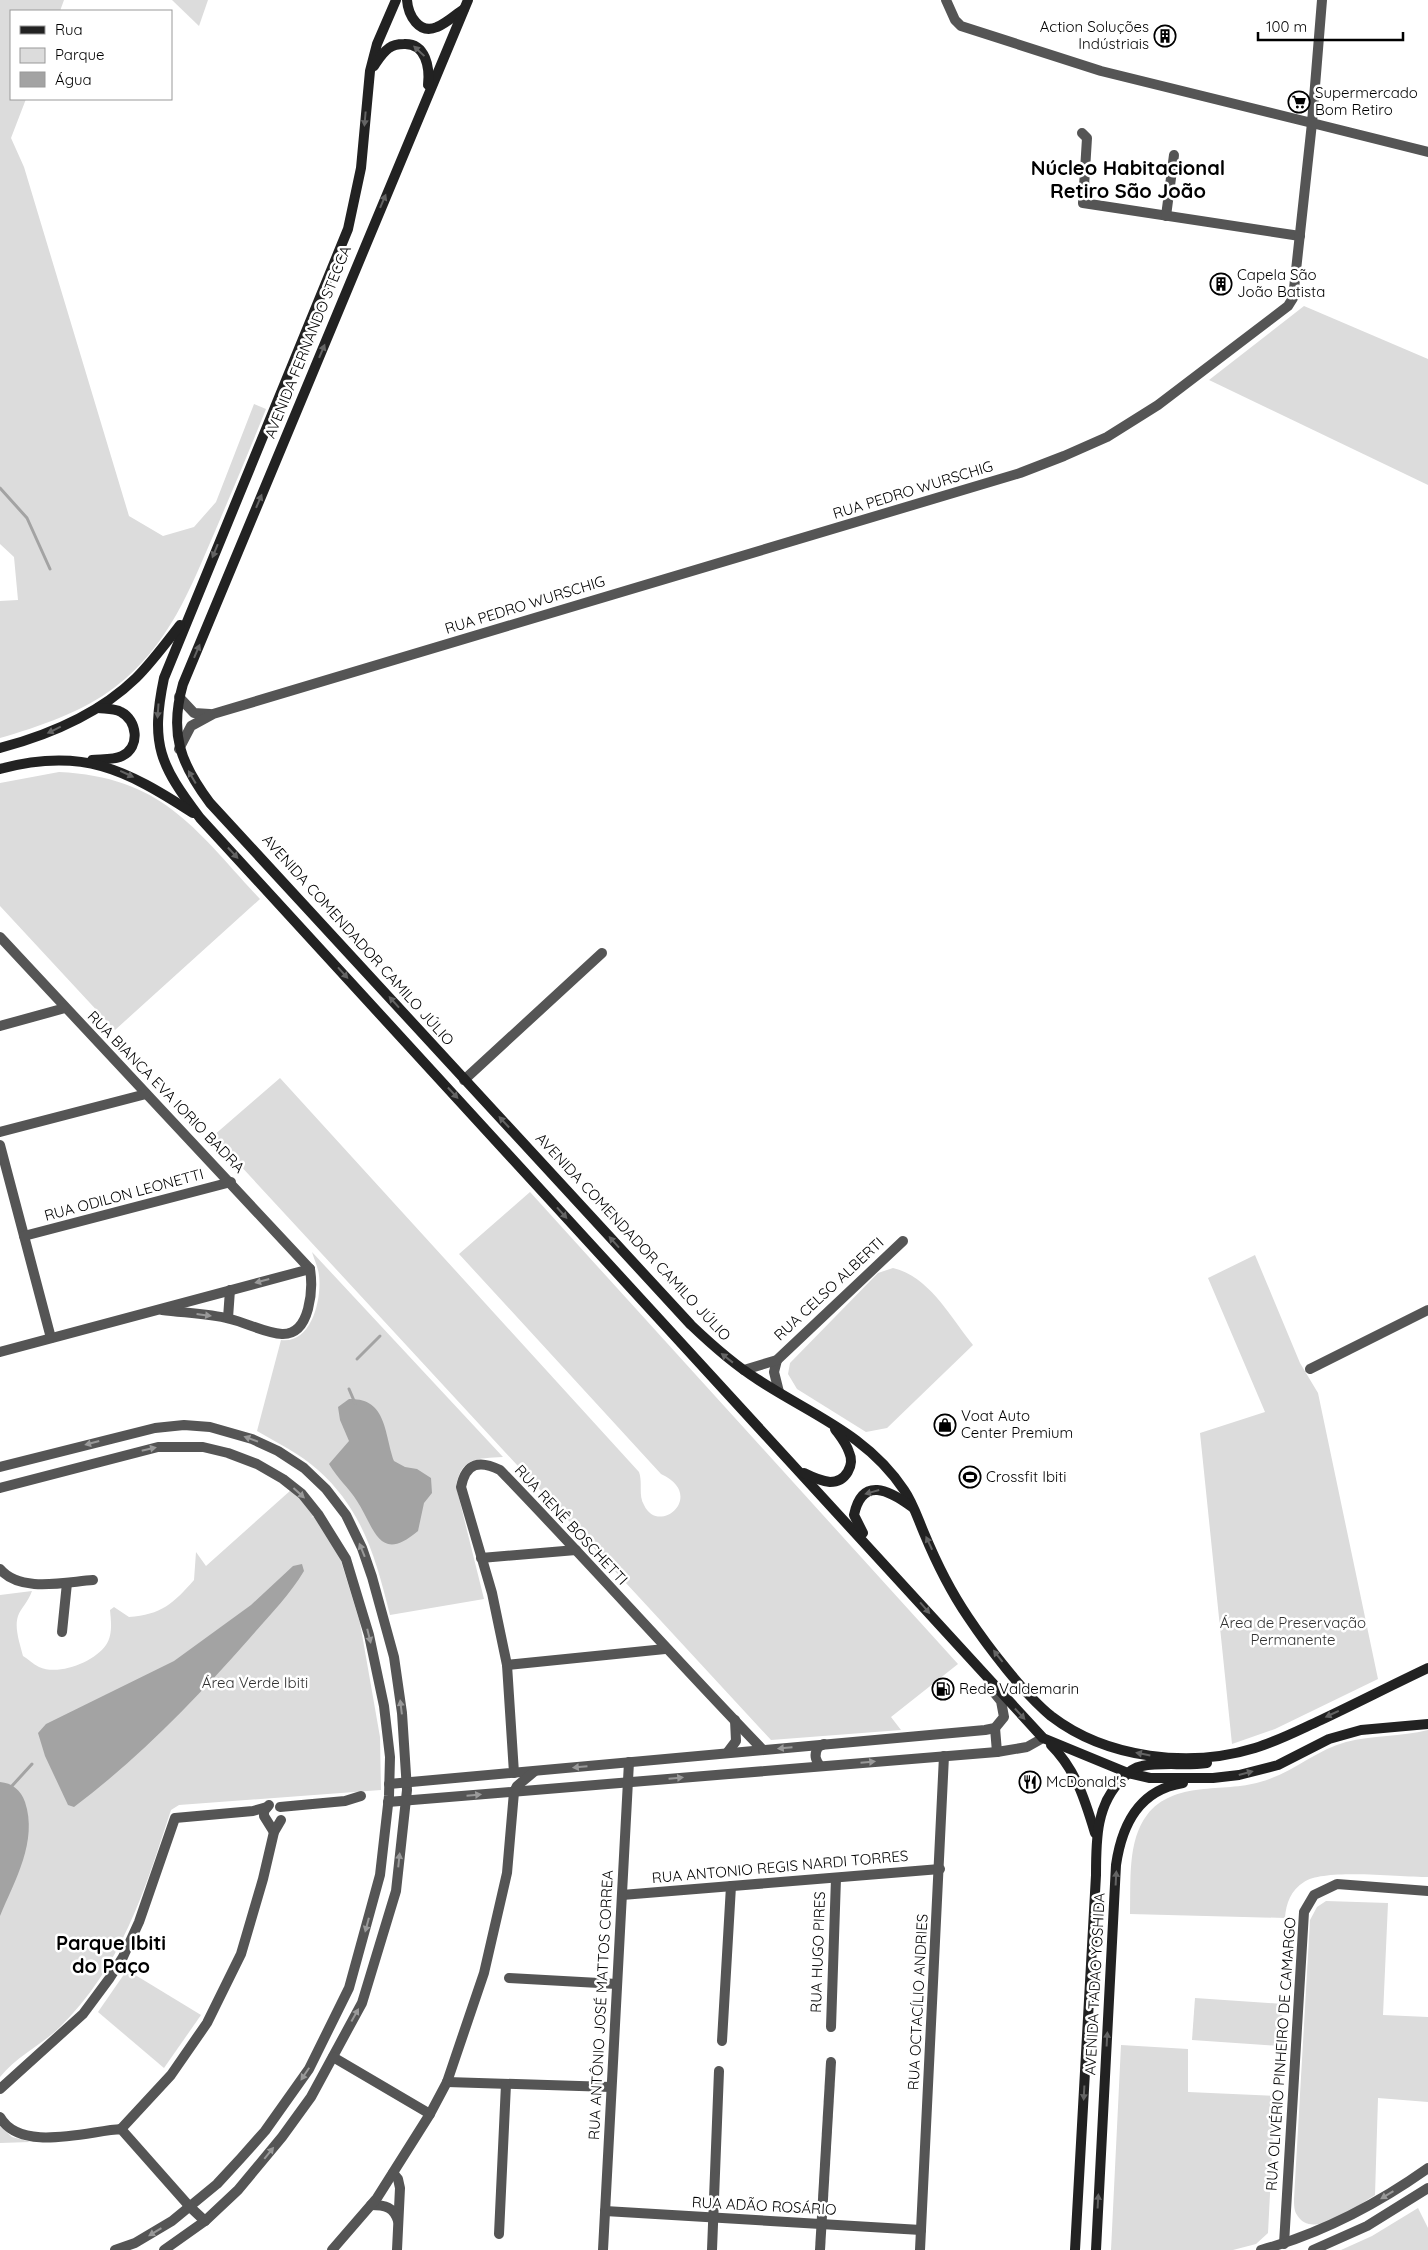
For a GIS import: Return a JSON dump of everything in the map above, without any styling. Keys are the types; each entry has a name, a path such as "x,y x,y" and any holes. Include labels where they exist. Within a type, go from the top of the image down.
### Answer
{"main road":[{"name":"AVENIDA FERNANDO STECCA","path":"188,615 348,229 362,168 370,71 376,44 396,0"},
{"path":"407,0 408,12 412,20 430,28 437,27 466,4"},
{"name":"AVENIDA FERNANDO STECCA","path":"179,697 466,4"},
{"path":"370,71 388,48 398,44 412,45 420,50 428,64 427,96"},
{"path":"0,748 44,734 98,708 136,678 188,615"},
{"path":"188,615 164,678 157,710 162,758 172,782 200,818 1045,1740 1128,1773 1150,1778 1213,1778 1239,1775 1278,1764 1329,1739 1361,1730 1428,1717"},
{"name":"AVENIDA COMENDADOR CAMILO JÚLIO","path":"179,697 176,726 179,749 191,776 210,802 691,1325 725,1357 779,1392 829,1420 862,1444 886,1469 904,1490 936,1558 968,1617 1009,1670 1051,1716 1101,1743 1140,1753 1166,1757 1199,1758 1249,1750 1274,1742 1428,1668"},
{"path":"0,769 42,760 81,760 122,756 131,748 135,739 133,722 129,717 115,710 98,708"},
{"path":"81,760 120,771 148,784 200,818"},
{"path":"798,1471 820,1480 835,1481 847,1473 851,1467 852,1460 847,1445 829,1420"},
{"path":"893,1572 857,1526 854,1515 856,1506 865,1494 884,1490 914,1509"},
{"path":"1399,1682 1428,1676"},
{"path":"1388,1726 1428,1724"},
{"name":"AVENIDA TADAO YOSHIDA","path":"1045,1740 1061,1756 1073,1773 1084,1796 1096,1834"},
{"path":"1128,1773 1143,1766 1193,1765 1219,1761 1249,1750"},
{"name":"AVENIDA TADAO YOSHIDA","path":"1075,2250 1095,1884 1096,1834 1104,1804 1113,1788 1128,1773"},
{"name":"AVENIDA TADAO YOSHIDA","path":"1098,2247 1120,1841 1129,1820 1140,1804 1174,1784 1213,1778"}],"street":[{"path":"946,0 955,20 961,26 1102,71 1428,152"},
{"name":"RUA PEDRO WURSCHIG","path":"179,749 192,726 213,714 708,568 1020,473 1107,437 1158,405 1288,306 1293,298 1312,123 1322,0"},
{"path":"1082,133 1087,138 1083,203 1300,236"},
{"path":"1166,216 1174,155"},
{"name":"RUA PEDRO WURSCHIG","path":"179,697 194,713 213,714"},
{"name":"RUA BIANCA EVA IORIO BADRA","path":"0,937 310,1268"},
{"path":"464,1080 602,953"},
{"path":"0,1026 65,1008"},
{"path":"0,1132 146,1094"},
{"path":"0,1145 51,1338"},
{"name":"RUA ODILON LEONETTI","path":"24,1236 231,1182"},
{"name":"RUA CELSO ALBERTI","path":"744,1370 777,1360 903,1241"},
{"path":"0,1352 310,1268 311,1299 306,1315 295,1330 284,1334 228,1318 156,1310"},
{"path":"228,1318 230,1290"},
{"path":"1310,1369 1428,1310"},
{"name":"RUA CELSO ALBERTI","path":"777,1360 774,1372 779,1392"},
{"path":"0,1467 156,1428 184,1425 210,1427 252,1439 278,1451 304,1468 331,1496 346,1516 362,1548 394,1657 405,1756 406,1800 396,1891 365,1994 311,2097 282,2137 238,2190 205,2221 164,2250"},
{"path":"0,1488 158,1447 203,1447 228,1453 257,1464 283,1479 302,1494 318,1514 346,1559 369,1634 384,1706 390,1757 386,1826 380,1875 349,1988 309,2069 265,2131 210,2190 159,2230 136,2243 115,2250"},
{"name":"RUA RENÊ BOSCHETTI","path":"514,1773 507,1665 492,1593 461,1487 467,1470 476,1464 483,1464 500,1470 665,1648 763,1750"},
{"path":"552,1551 562,1543 563,1536"},
{"path":"481,1558 576,1550"},
{"path":"0,1569 15,1581 67,1582 93,1580"},
{"path":"62,1632 67,1582"},
{"path":"634,1652 650,1640 652,1634"},
{"path":"507,1665 665,1648"},
{"path":"975,1665 1002,1701 1004,1717 995,1728 997,1752"},
{"path":"727,1753 736,1741 734,1720"},
{"path":"389,1784 995,1728"},
{"path":"388,1802 997,1752 1026,1747 1045,1740"},
{"path":"820,1766 815,1760 816,1753 818,1747 824,1744"},
{"path":"804,1768 810,1758 807,1746"},
{"path":"390,1757 400,1759 405,1756"},
{"name":"RUA OCTACÍLIO ANDRIES","path":"920,2250 940,1870 944,1756"},
{"name":"RUA ANTÔNIO JOSÉ MATTOS CORREA","path":"603,2250 629,1762"},
{"path":"332,2250 371,2205 393,2173 430,2114 446,2082 488,1955 507,1873 514,1792 517,1786 535,1771"},
{"path":"426,1799 426,1787 479,1782 497,1774"},
{"path":"0,2089 83,2014 123,1957 139,1922 171,1824 175,1818 180,1816 253,1811 266,1815 272,1823 281,1814 296,1806 345,1801 361,1796"},
{"path":"274,1832 266,1815 271,1804 281,1814"},
{"path":"0,2118 13,2131 28,2137 46,2138 121,2130 171,2075 207,2023 241,1954 263,1879 274,1832 281,1814"},
{"path":"386,1826 403,1827"},
{"name":"RUA ANTONIO REGIS NARDI TORRES","path":"622,1894 940,1870"},
{"name":"RUA HUGO PIRES","path":"831,2027 836,1878"},
{"name":"RUA OLIVÉRIO PINHEIRO DE CAMARGO","path":"1284,2244 1304,1912 1314,1895 1337,1884 1428,1890"},
{"path":"722,2042 731,1886"},
{"path":"509,1978 617,1984"},
{"path":"333,2057 430,2114"},
{"path":"820,2250 831,2062"},
{"path":"712,2250 719,2072"},
{"path":"446,2082 611,2087"},
{"path":"499,2234 506,2084"},
{"path":"121,2130 190,2207 205,2221"},
{"path":"1261,2250 1284,2244 1334,2225 1370,2206 1428,2168"},
{"path":"393,2173 398,2179 400,2188 397,2250"},
{"path":"224,2176 238,2190"},
{"path":"1313,2250 1367,2226 1428,2188"},
{"path":"210,2190 223,2204"},
{"path":"371,2205 388,2207 396,2214 398,2225"},
{"name":"RUA ADÃO ROSÁRIO","path":"605,2211 921,2230"}],"green space":[{"path":"0,0 64,0 60,10 10,10 10,100 26,100 11,138 24,167 129,516 163,536 194,527 216,502 254,404 266,409 187,595 164,635 150,653 134,671 115,687 89,704 45,724 0,738 0,601 18,600 14,557 0,544"},
{"path":"172,0 208,0 199,26"},
{"path":"1304,306 1428,359 1428,485 1209,380"},
{"path":"59,772 95,776 125,784 151,796 174,811 195,829 260,899 115,1030 0,906 0,783"},
{"path":"280,1078 639,1472 642,1501 651,1514 659,1517 668,1515 680,1501 680,1492 674,1483 661,1474 459,1254 530,1192 958,1664 891,1717 901,1730 771,1740 213,1136"},
{"path":"312,1252 503,1457 478,1459 467,1464 462,1469 456,1486 484,1599 390,1615 366,1536 346,1502 333,1485 311,1464 257,1431 281,1340 292,1339 300,1335 313,1318 320,1285 317,1266"},
{"name":"Área de Preservação Permanente","path":"1255,1255 1300,1363 1318,1393 1378,1679 1275,1729 1232,1744 1200,1433 1265,1412 1208,1278"},
{"path":"893,1268 906,1272 928,1289 948,1311 973,1345 887,1428 866,1432 797,1389 788,1374 790,1363 878,1273"},
{"name":"Área Verde Ibiti","path":"291,1490 315,1514 311,1518 316,1515 337,1548 360,1623 380,1737 381,1790 179,1805 171,1810 140,1899 115,1953 99,1979 81,2004 59,2028 13,2063 0,2077 0,1595 32,1591 19,1613 17,1621 18,1636 23,1656 37,1666 47,1669 56,1670 76,1666 93,1657 106,1645 111,1632 110,1610 114,1607 129,1617 150,1614 166,1606 194,1580 196,1552 206,1566"},
{"path":"1428,1730 1428,1877 1344,1874 1314,1878 1299,1885 1293,1893 1288,1902 1285,1918 1130,1914 1131,1863 1136,1837 1147,1815 1158,1804 1185,1792 1260,1782 1282,1774 1324,1750 1346,1742"},
{"path":"1326,1901 1388,1903 1383,2015 1428,2017 1428,2102 1378,2098 1375,2195 1335,2219 1313,2224 1304,2222 1297,2215 1294,2199 1310,1920 1317,1907"},
{"path":"127,1970 201,2015 164,2068 98,2012"},
{"path":"1195,1998 1283,2004 1280,2046 1192,2040"},
{"path":"1121,2045 1188,2049 1188,2092 1275,2096 1268,2233 1256,2244 1233,2250 1111,2250"},
{"path":"0,2126 12,2137 31,2142 0,2143"},
{"path":"1418,2208 1428,2228 1428,2250 1341,2250 1372,2236"}],"water":[{"path":"349,1399 361,1400 371,1404 377,1411 382,1419 394,1461 405,1467 417,1469 431,1478 432,1493 424,1503 418,1531 395,1544 386,1543 380,1539 354,1496 329,1464 349,1441 340,1420 338,1407"},
{"path":"302,1564 304,1571 285,1598 229,1662 166,1728 121,1769 74,1807 68,1805 45,1756 38,1733 46,1724 174,1661 251,1605 293,1566"},
{"path":"0,1782 12,1786 21,1794 25,1802 29,1831 23,1860 0,1916"}],"waterway":[{"path":"0,488 27,518 50,569"},
{"path":"357,1359 380,1336"},
{"path":"349,1389 355,1403"},
{"path":"11,1787 32,1764"}],"place":[{"name":"Action Soluções Indústriais","path":"1165,36"},
{"name":"Supermercado Bom Retiro","path":"1299,102"},
{"name":"Capela São João Batista","path":"1221,284"},
{"name":"Voat Auto Center Premium","path":"945,1425"},
{"name":"Crossfit Ibiti","path":"970,1477"},
{"name":"Rede Valdemarin","path":"943,1689"},
{"name":"McDonald's","path":"1030,1782"}],"district":[{"name":"Núcleo Habitacional Retiro São João","path":"1128,180"},
{"name":"Parque Ibiti do Paço","path":"111,1954"}]}
